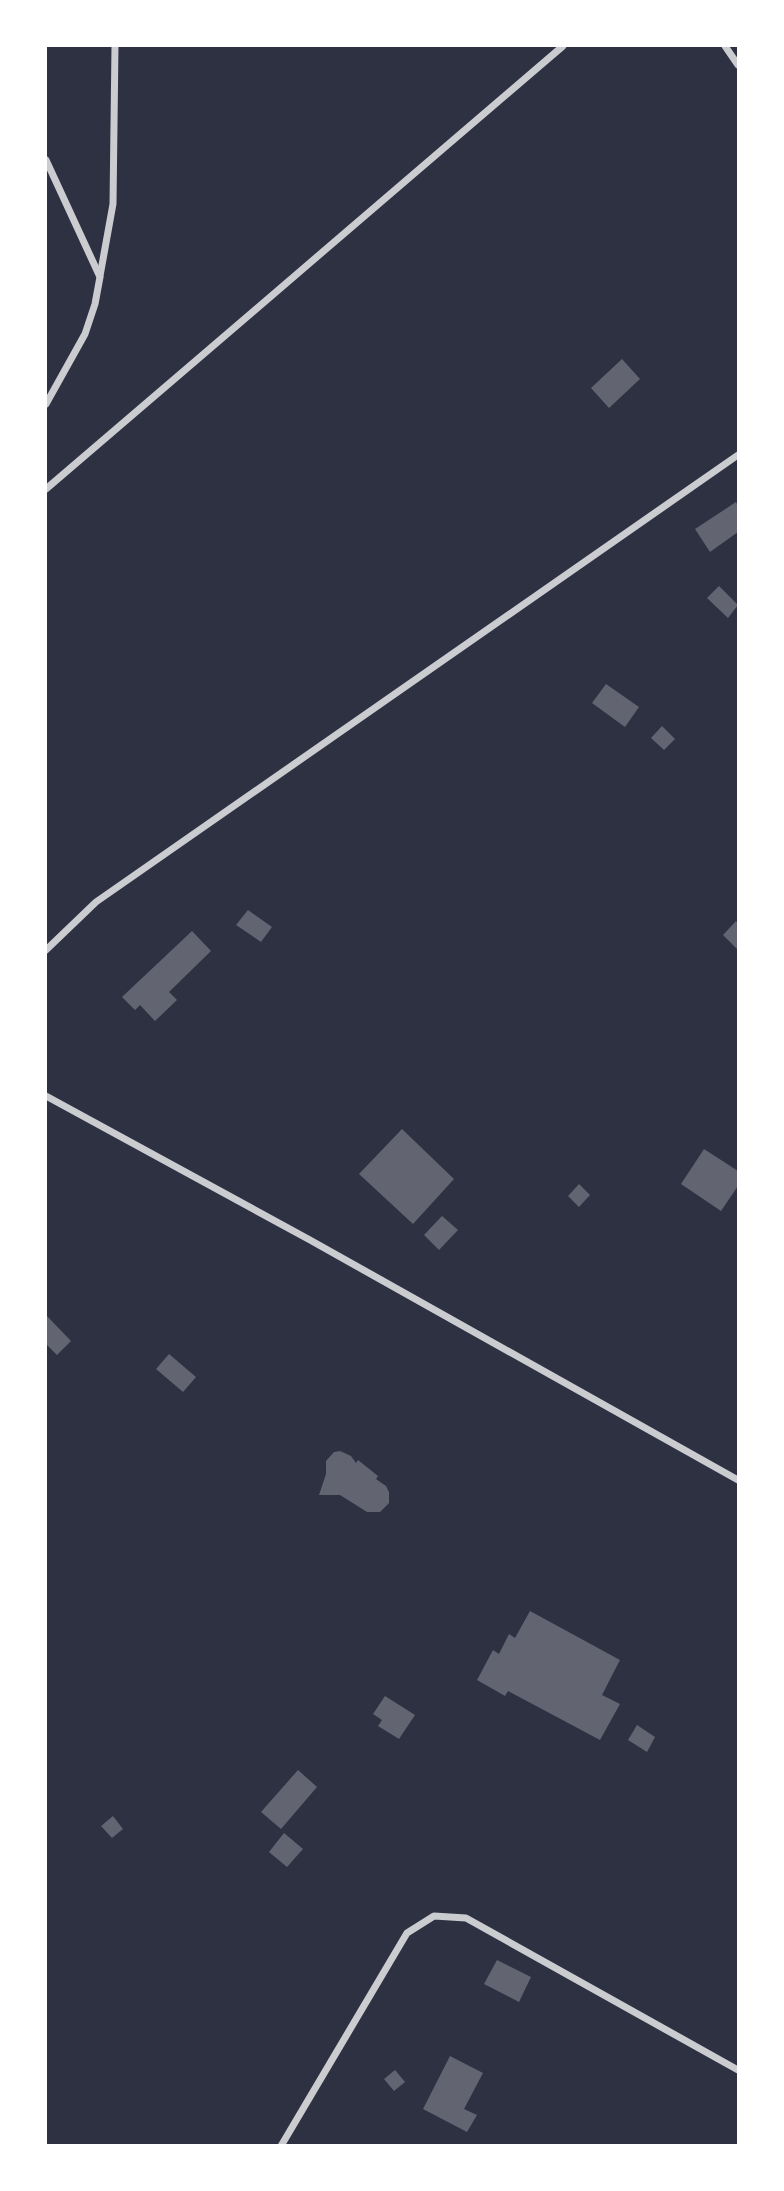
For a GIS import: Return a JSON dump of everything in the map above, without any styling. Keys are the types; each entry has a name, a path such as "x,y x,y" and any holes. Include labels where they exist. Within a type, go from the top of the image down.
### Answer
{"street":[{"path":"46,404 85,334 96,304 113,204 115,46"},
{"path":"46,489 563,46"},
{"path":"725,46 738,65"},
{"path":"46,159 100,277"},
{"path":"46,950 96,902 738,455"},
{"path":"46,1096 310,1240 738,1480"},
{"path":"281,2146 407,1933 434,1916 466,1917 738,2070"}],"building":[{"path":"622,359 640,379 609,408 591,388"},
{"path":"736,502 738,532 710,552 695,529"},
{"path":"719,586 738,605 728,618 707,598"},
{"path":"606,684 639,707 625,727 592,703"},
{"path":"662,726 675,739 664,750 651,738"},
{"path":"248,910 272,927 261,942 236,925"},
{"path":"736,921 738,924 737,949 723,935"},
{"path":"192,931 211,951 169,992 177,1000 155,1021 140,1005 135,1010 122,997"},
{"path":"402,1129 454,1179 413,1224 359,1174"},
{"path":"704,1149 738,1171 738,1186 721,1211 681,1184"},
{"path":"579,1184 590,1195 579,1207 568,1196"},
{"path":"442,1216 458,1230 439,1250 424,1235"},
{"path":"46,1315 71,1341 57,1355 46,1344"},
{"path":"169,1354 196,1377 183,1392 156,1369"},
{"path":"340,1451 351,1456 356,1463 358,1460 386,1486 389,1503 380,1512 367,1512 340,1495 319,1495 326,1474 326,1461 334,1452"},
{"path":"530,1611 620,1660 602,1695 620,1704 600,1740 508,1691 505,1696 477,1680 493,1650 499,1654 509,1634 515,1638"},
{"path":"385,1696 415,1715 399,1739 378,1726 382,1720 373,1714"},
{"path":"637,1725 655,1737 647,1752 628,1740"},
{"path":"298,1770 317,1787 281,1829 261,1812"},
{"path":"113,1816 123,1829 112,1838 101,1826"},
{"path":"284,1833 303,1849 287,1867 269,1852"},
{"path":"497,1960 531,1977 519,2002 484,1984"},
{"path":"450,2056 483,2073 464,2109 477,2115 467,2132 423,2109"},
{"path":"395,2070 405,2082 394,2091 384,2079"}]}
